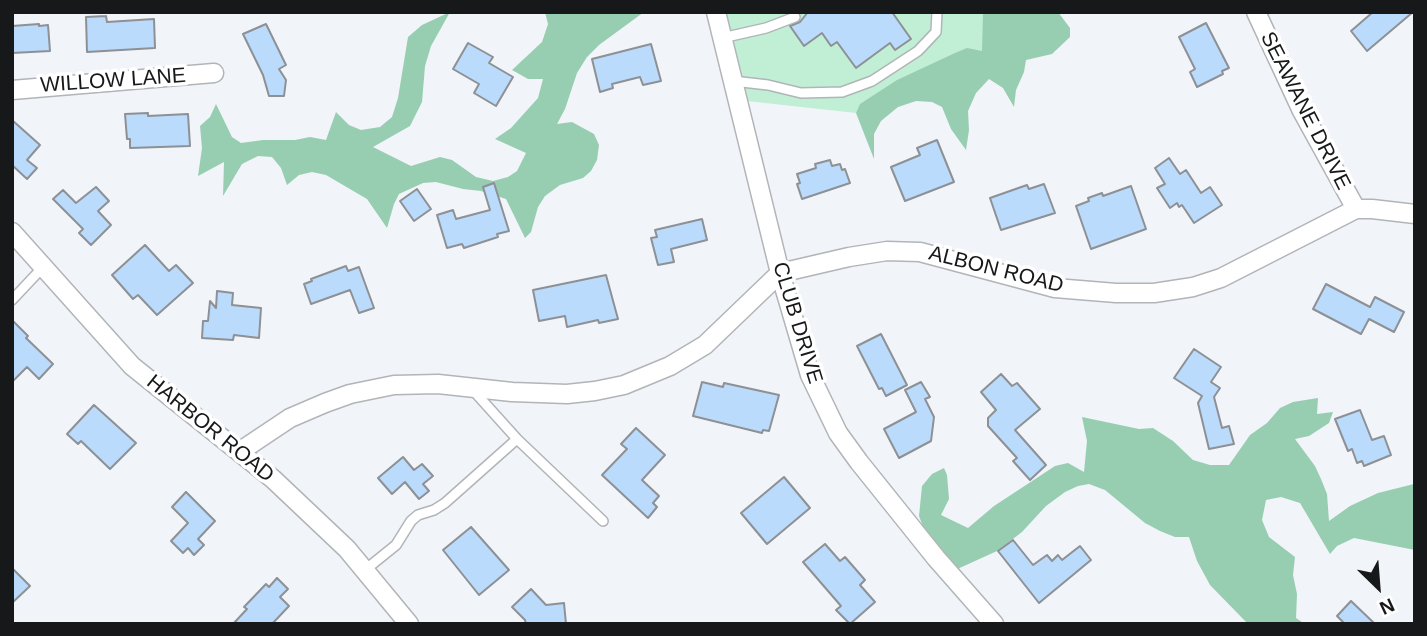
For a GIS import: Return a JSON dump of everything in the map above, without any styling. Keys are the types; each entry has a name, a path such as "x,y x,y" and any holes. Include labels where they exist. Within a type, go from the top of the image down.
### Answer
{"street":[{"name":"CLUB DRIVE","path":"716,12 780,273 810,376 838,433 936,558 994,624"},
{"name":"SEAWANE DRIVE","path":"1256,12 1302,111 1356,209"},
{"name":"WILLOW LANE","path":"12,90 214,73"},
{"path":"1356,209 1415,214"},
{"name":"ALBON ROAD","path":"780,273 887,251 920,251 1055,288 1154,293 1193,287 1221,278 1356,209"},
{"name":"HARBOR ROAD","path":"12,232 132,366 292,496 347,549 409,624"},
{"path":"239,452 290,418 350,394 394,385 438,384 512,392 567,394 624,385 670,366 705,345 780,273"}],"lane":[{"path":"733,80 801,93 842,92 872,81 918,51 936,32 937,12"},
{"path":"722,38 766,28 795,17"},
{"path":"12,300 44,266"},
{"path":"471,387 517,439 603,521"},
{"path":"365,570 396,545 411,521 445,503 517,439"}],"green space":[{"path":"450,12 431,46 425,66 422,102 410,126 373,147 411,166 440,157 452,160 476,177 493,181 517,171 526,153 495,139 511,128 538,98 543,79 528,79 512,70 542,42 548,24 545,12 644,12 599,45 577,73 557,124 572,122 594,134 599,145 597,160 583,178 560,185 545,196 538,207 531,232 525,238 506,199 436,182 423,183 399,194 387,228 367,199 326,175 312,172 299,175 287,185 281,168 272,157 258,156 242,164 223,196 224,162 198,176 202,148 200,126 210,117 216,104 232,137 241,143 310,137 326,140 336,112 349,125 361,130 380,127 392,117 398,98 408,37 422,25"},
{"path":"712,12 993,12 1007,60 856,113 738,100"},
{"path":"983,12 1058,12 1070,28 1070,37 1052,54 1026,60 1016,90 1014,107 1003,88 989,79 976,93 968,111 966,150 951,129 942,107 932,102 916,101 898,107 881,121 874,134 874,159 856,113 860,104 897,80 955,53 967,48 982,51"},
{"path":"1318,398 1317,414 1333,412 1329,423 1309,436 1295,439 1321,479 1327,494 1329,521 1350,506 1378,493 1414,484 1415,550 1354,538 1337,546 1330,554 1300,503 1281,497 1266,500 1262,520 1269,537 1295,557 1293,575 1297,594 1296,618 1305,624 1248,624 1210,585 1197,561 1189,537 1175,537 1160,531 1145,523 1105,490 1089,484 1065,492 997,551 953,571 925,532 919,516 922,486 932,474 944,468 949,499 941,515 968,528 994,506 1055,466 1068,463 1084,472 1087,441 1082,417 1139,429 1153,428 1173,441 1193,460 1210,465 1229,465 1250,435 1267,423 1280,408 1293,402"}],"building":[{"path":"808,12 892,12 911,39 895,50 890,43 856,68 837,42 831,46 822,33 804,46 790,26 800,22"},
{"path":"1373,12 1413,12 1367,51 1351,31"},
{"path":"106,16 107,22 154,19 155,48 87,52 86,17"},
{"path":"1206,23 1229,68 1197,87 1190,72 1195,69 1179,37"},
{"path":"266,24 286,65 279,69 286,80 284,96 269,96 263,75 243,34"},
{"path":"48,25 50,51 12,53 12,26"},
{"path":"468,43 493,57 489,63 513,77 496,106 474,93 479,84 453,69"},
{"path":"651,44 661,81 643,85 640,77 612,84 613,88 600,92 592,59"},
{"path":"148,113 148,116 188,114 190,146 130,148 125,114"},
{"path":"12,120 40,145 27,160 37,168 27,179 12,165"},
{"path":"937,140 954,182 905,201 891,167 920,155 917,148"},
{"path":"1169,158 1180,174 1186,170 1201,193 1210,187 1222,205 1194,223 1182,205 1179,207 1177,203 1170,208 1157,188 1165,184 1155,168"},
{"path":"830,160 832,166 840,164 842,170 845,169 850,183 802,199 797,174 816,168 815,164"},
{"path":"494,183 509,231 464,248 462,244 447,248 437,215 453,210 456,219 490,210 483,187"},
{"path":"1044,184 1055,213 1001,230 990,198 1027,185 1029,189"},
{"path":"1131,186 1146,229 1091,249 1076,206 1089,201 1088,198 1102,193 1103,196"},
{"path":"96,187 109,201 98,211 111,225 91,245 79,233 83,229 53,199 63,190 76,203"},
{"path":"417,189 431,209 414,221 400,201"},
{"path":"702,219 707,240 671,249 674,262 658,265 651,238 657,237 655,230"},
{"path":"145,245 169,271 176,265 193,283 157,315 138,295 133,299 112,275"},
{"path":"346,266 348,271 359,267 374,308 359,313 350,290 311,304 304,284"},
{"path":"606,275 618,319 599,323 598,320 567,327 565,316 539,321 533,290"},
{"path":"1326,284 1370,307 1375,297 1404,312 1394,332 1369,319 1361,334 1313,309"},
{"path":"217,291 233,293 232,305 261,308 259,338 234,335 233,340 202,338 203,321 208,321 210,301 216,308"},
{"path":"12,320 53,364 39,379 27,367 12,382"},
{"path":"881,334 907,385 886,396 882,388 879,389 857,346"},
{"path":"1194,349 1221,367 1211,382 1220,388 1214,397 1222,428 1229,426 1234,444 1209,449 1198,403 1202,396 1174,378"},
{"path":"1001,374 1012,386 1017,383 1040,409 1015,430 1046,465 1030,480 1013,461 1017,458 988,426 988,418 996,410 981,392"},
{"path":"702,382 723,387 724,383 779,395 769,431 763,430 762,433 693,416"},
{"path":"921,382 930,397 925,399 934,417 931,441 899,458 884,429 916,412 905,390"},
{"path":"94,405 136,443 110,469 81,441 78,444 67,434"},
{"path":"1360,410 1372,440 1384,436 1391,455 1364,466 1362,461 1357,463 1352,449 1348,451 1335,419"},
{"path":"636,428 665,455 642,480 659,496 653,503 657,507 648,518 602,475 627,449 621,444"},
{"path":"403,457 414,470 422,464 433,476 423,484 429,491 419,499 405,482 392,494 378,478"},
{"path":"784,477 810,508 767,544 741,513"},
{"path":"186,492 215,521 198,539 204,545 194,555 188,548 183,553 171,541 188,523 172,507"},
{"path":"471,527 509,570 479,595 443,550"},
{"path":"1013,540 1033,565 1047,555 1052,561 1058,555 1062,560 1080,546 1091,560 1039,603 998,551"},
{"path":"825,544 840,561 845,557 865,580 860,585 875,602 850,624 836,610 841,606 803,562"},
{"path":"12,568 30,586 12,603"},
{"path":"277,578 288,589 280,597 289,606 272,624 233,624 247,609 244,607 266,584 269,587"},
{"path":"531,589 546,605 564,603 566,624 526,624 512,607"},
{"path":"1351,601 1375,624 1345,624 1337,616"}]}
